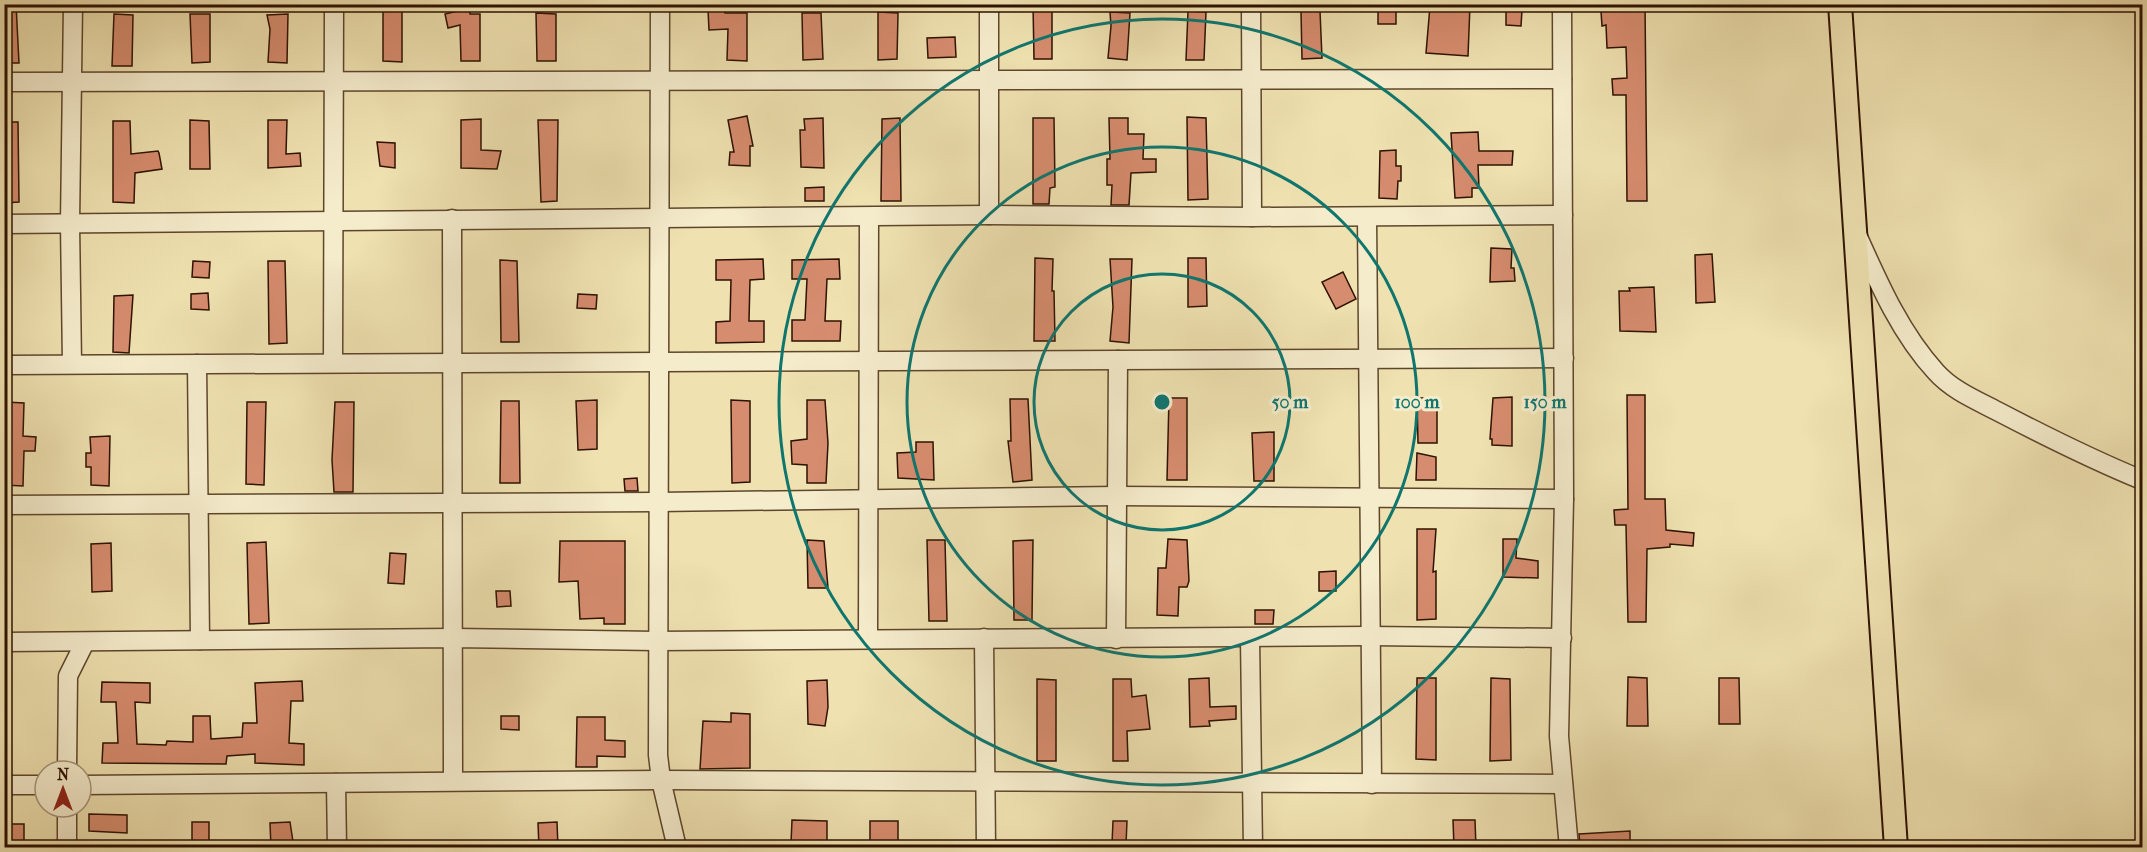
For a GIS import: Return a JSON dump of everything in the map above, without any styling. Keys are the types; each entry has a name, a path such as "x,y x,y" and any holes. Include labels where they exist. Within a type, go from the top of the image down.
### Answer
{"main road":[{"path":"1840,4 1896,848"}],"street":[{"path":"72,364 70,223 73,4"},
{"path":"333,363 334,4"},
{"path":"660,4 656,641 661,780 677,848"},
{"path":"989,4 989,215"},
{"path":"1251,4 1252,218"},
{"path":"1562,4 1564,499 1559,736 1569,848"},
{"path":"4,82 1562,79"},
{"path":"4,224 989,215 1252,218 1563,215"},
{"path":"867,638 869,217"},
{"path":"1366,217 1372,784"},
{"path":"452,219 453,781"},
{"path":"1855,230 1884,295 1900,321 1935,372 1952,387 2031,429 2142,480"},
{"path":"4,365 1564,358"},
{"path":"1116,639 1118,360"},
{"path":"197,364 200,639"},
{"path":"4,504 658,502 1117,496 1368,500 1564,499"},
{"path":"4,642 453,638 656,641 1369,636 1562,638"},
{"path":"984,638 986,848"},
{"path":"1250,638 1254,783 1253,848"},
{"path":"67,759 68,676 85,642"},
{"path":"93,785 661,780 1563,784"},
{"path":"336,783 337,848"},
{"path":"4,785 33,785"},
{"path":"67,819 67,848"}],"building":[{"path":"4,4 16,4 19,63 4,63"},
{"path":"383,4 402,4 402,62 383,61"},
{"path":"1033,4 1047,4 1047,8 1052,8 1052,59 1034,59"},
{"path":"1625,4 1645,4 1647,201 1627,201 1626,95 1613,95 1612,79 1627,78 1626,47 1607,48 1606,25 1602,26 1601,11 1625,10"},
{"path":"1470,5 1468,56 1426,53 1430,6"},
{"path":"470,8 470,14 480,14 480,61 461,61 460,25 448,28 445,14"},
{"path":"1506,9 1522,10 1521,26 1506,25"},
{"path":"708,10 747,13 747,61 727,60 728,29 709,30"},
{"path":"1188,11 1206,12 1204,60 1186,60"},
{"path":"1301,11 1320,11 1322,58 1302,59"},
{"path":"1378,11 1396,11 1396,24 1378,24"},
{"path":"878,12 898,13 897,59 878,60"},
{"path":"1110,12 1130,13 1127,60 1108,58"},
{"path":"536,13 556,14 556,61 537,61"},
{"path":"802,13 821,13 823,59 803,60"},
{"path":"114,14 133,15 132,66 112,66"},
{"path":"190,14 210,14 210,62 192,63"},
{"path":"288,14 287,63 268,62 270,29 267,15"},
{"path":"955,37 956,57 928,58 927,38"},
{"path":"747,116 753,146 750,146 750,166 729,165 730,152 734,152 728,120"},
{"path":"1187,117 1206,118 1208,199 1188,200"},
{"path":"823,118 824,168 801,167 800,130 805,130 804,119"},
{"path":"900,118 901,201 881,201 882,119"},
{"path":"1033,118 1054,118 1055,187 1050,188 1049,204 1033,204"},
{"path":"1109,118 1128,118 1128,134 1144,134 1143,159 1156,159 1156,172 1131,173 1129,205 1111,205 1112,185 1107,185 1107,159 1110,159"},
{"path":"481,119 481,150 501,151 497,169 461,168 461,120"},
{"path":"190,120 209,121 210,169 190,169"},
{"path":"268,120 287,120 286,154 300,153 301,166 268,168"},
{"path":"538,120 558,120 557,201 541,202"},
{"path":"113,121 130,121 131,154 158,151 159,153 162,169 135,173 134,203 113,202"},
{"path":"4,122 18,122 19,202 4,203"},
{"path":"1478,132 1479,151 1513,151 1512,165 1478,165 1479,188 1472,188 1472,197 1455,198 1451,133"},
{"path":"377,142 395,143 395,168 380,166"},
{"path":"1396,150 1396,166 1401,166 1401,181 1398,181 1397,199 1379,198 1380,151"},
{"path":"824,187 824,201 805,201 805,188"},
{"path":"1491,248 1512,249 1511,268 1514,268 1515,281 1490,282"},
{"path":"1712,254 1715,302 1696,303 1695,255"},
{"path":"1035,258 1053,259 1055,341 1034,341"},
{"path":"1188,258 1206,258 1207,306 1188,307"},
{"path":"763,259 764,279 750,280 749,321 764,321 764,342 716,343 716,322 730,321 731,280 716,280 716,260"},
{"path":"839,259 840,279 827,279 825,321 841,321 840,341 792,341 792,320 805,320 807,279 792,279 792,260"},
{"path":"1110,259 1132,259 1129,343 1110,341 1113,307"},
{"path":"500,260 517,261 519,342 501,342"},
{"path":"193,261 210,262 209,278 192,277"},
{"path":"268,261 285,261 287,343 269,344"},
{"path":"1343,272 1356,299 1336,309 1322,282"},
{"path":"1654,287 1656,332 1620,331 1619,291 1630,291 1629,288"},
{"path":"208,293 209,310 191,309 191,294"},
{"path":"578,294 597,295 596,309 577,308"},
{"path":"133,295 129,353 113,352 114,296"},
{"path":"1627,395 1645,395 1645,499 1665,499 1666,530 1694,533 1693,546 1670,544 1670,547 1647,549 1646,622 1628,622 1626,525 1615,525 1614,510 1628,509"},
{"path":"1512,397 1512,446 1492,445 1492,439 1490,439 1493,398"},
{"path":"1169,398 1187,398 1187,480 1167,480"},
{"path":"1417,398 1437,398 1437,443 1418,443"},
{"path":"1010,399 1028,399 1032,480 1013,482 1008,441 1011,441"},
{"path":"597,400 597,449 578,450 576,401"},
{"path":"731,400 750,401 750,482 732,483"},
{"path":"807,400 825,400 828,443 826,483 807,483 807,465 792,464 791,441 807,439"},
{"path":"501,401 519,401 520,483 500,483"},
{"path":"5,402 24,403 23,436 36,437 35,451 24,451 23,486 4,485"},
{"path":"247,402 266,402 264,485 246,484"},
{"path":"335,402 354,402 353,492 334,492 332,460"},
{"path":"1274,432 1274,481 1254,481 1252,433"},
{"path":"110,436 109,486 91,485 91,467 86,467 86,453 91,453 90,437"},
{"path":"916,442 933,442 934,480 898,478 897,453 916,452"},
{"path":"1417,453 1436,457 1436,480 1416,480"},
{"path":"637,478 638,491 625,491 624,479"},
{"path":"1417,529 1436,529 1433,572 1436,571 1436,619 1417,620"},
{"path":"1168,539 1187,540 1189,581 1187,587 1179,587 1178,616 1157,615 1158,568 1166,568"},
{"path":"1503,539 1517,539 1516,558 1538,561 1538,578 1503,577"},
{"path":"807,540 824,541 828,588 808,588"},
{"path":"927,540 945,540 947,621 929,621"},
{"path":"1033,540 1032,620 1014,620 1013,541"},
{"path":"560,541 625,541 625,624 604,624 604,618 580,619 578,581 559,582"},
{"path":"266,542 269,623 249,624 247,543"},
{"path":"111,543 112,591 92,592 91,544"},
{"path":"390,553 406,554 404,584 388,583"},
{"path":"1336,571 1336,591 1319,591 1319,572"},
{"path":"496,591 510,591 511,606 497,607"},
{"path":"1255,610 1274,610 1273,624 1255,624"},
{"path":"1628,677 1647,678 1648,726 1627,726"},
{"path":"1209,678 1210,707 1236,706 1236,719 1209,721 1210,726 1190,727 1189,679"},
{"path":"1417,678 1436,678 1436,760 1416,759"},
{"path":"1491,678 1510,679 1511,760 1490,761"},
{"path":"1719,678 1739,678 1740,724 1719,724"},
{"path":"1037,679 1056,680 1056,761 1037,761"},
{"path":"1113,679 1131,679 1132,697 1146,695 1150,729 1127,731 1128,761 1113,761"},
{"path":"827,680 828,707 825,726 808,724 807,681"},
{"path":"302,681 303,701 291,701 289,743 304,744 304,765 255,763 255,754 227,756 226,764 102,763 103,743 118,743 116,702 101,702 102,682 150,683 150,703 135,702 137,744 166,745 167,741 193,742 193,716 210,716 211,739 242,737 243,723 257,723 255,683"},
{"path":"731,713 750,714 750,768 700,769 703,721 731,722"},
{"path":"501,716 519,716 519,730 501,729"},
{"path":"577,717 605,717 605,740 625,741 625,757 597,756 597,767 576,767"},
{"path":"93,814 127,815 127,833 89,831 89,819 93,819"},
{"path":"792,820 827,821 827,844 791,843"},
{"path":"1453,820 1475,820 1476,848 1454,848"},
{"path":"870,821 898,821 898,844 870,844"},
{"path":"1113,821 1127,821 1126,845 1112,844"},
{"path":"192,822 209,822 209,848 192,848"},
{"path":"290,822 294,848 271,848 270,823"},
{"path":"557,822 558,848 539,848 538,823"},
{"path":"11,824 24,824 24,848 11,848"},
{"path":"1630,831 1630,844 1580,846 1579,834"}]}
